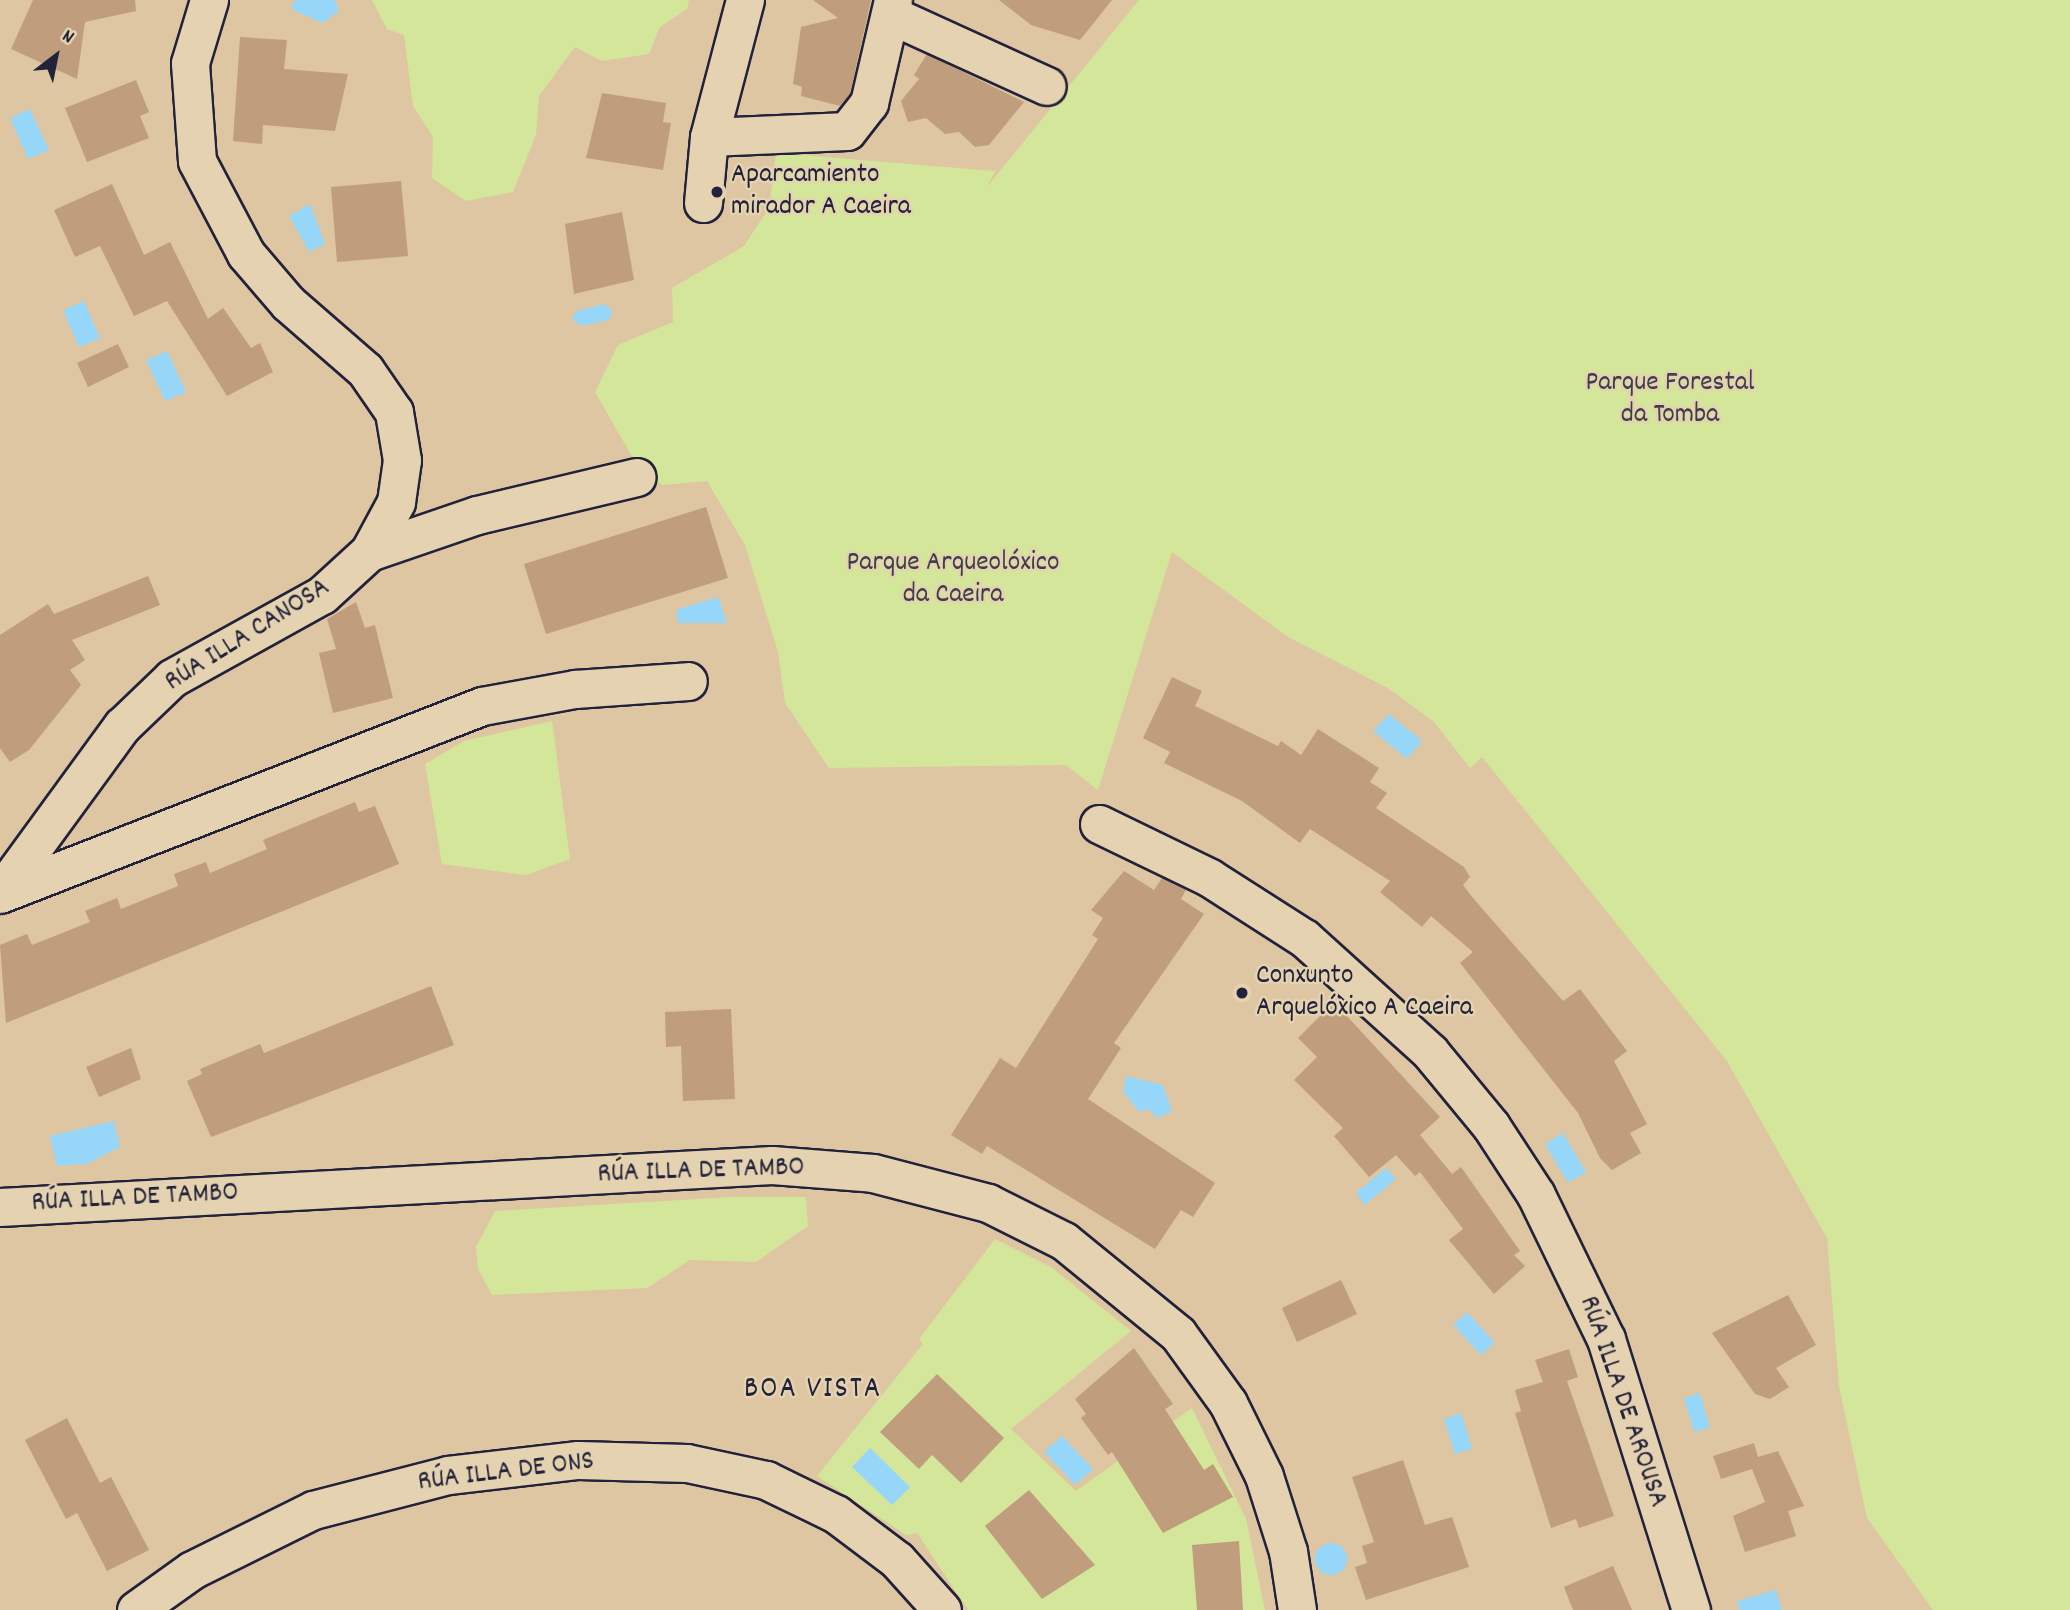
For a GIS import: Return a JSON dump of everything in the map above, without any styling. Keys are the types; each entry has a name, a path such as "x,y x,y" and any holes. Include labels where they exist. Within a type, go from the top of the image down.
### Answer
{"street":[{"name":"RÚA ILLA CANOSA","path":"0,893 122,726 172,678 322,595 369,552 396,502 402,460 394,412 365,370 279,293 218,209 197,161 189,108 190,63 209,0"},
{"path":"703,203 709,137 744,0"},
{"path":"709,137 847,131 869,103 892,7 1047,86"},
{"path":"369,552 477,515 637,477"},
{"path":"0,893 482,706 575,689 688,681"},
{"name":"RÚA ILLA DE AROUSA","path":"1099,824 1210,878 1304,939 1430,1052 1491,1126 1536,1195 1606,1339 1691,1610"},
{"name":"RÚA ILLA DE TAMBO","path":"0,1207 772,1165 873,1173 988,1203 1064,1241 1178,1334 1227,1403 1264,1476 1288,1551 1297,1610"},
{"name":"RÚA ILLA DE ONS","path":"136,1610 192,1570 313,1510 448,1475 578,1460 687,1463 766,1480 836,1514 897,1560 942,1610"}],"green space":[{"path":"372,0 689,0 687,9 660,27 649,54 602,61 575,47 539,96 536,135 513,192 466,201 432,178 433,137 413,106 404,35 387,29"},
{"name":"Parque Forestal da Tomba","path":"1139,0 2070,0 2070,1610 1933,1610 1867,1518 1839,1386 1827,1238 1727,1061 1482,757 1470,768 1434,722 1388,688 1288,637 1172,552 1098,790 1066,765 829,768 785,703 778,652 745,545 707,481 663,485 641,472 595,392 618,345 673,322 672,288 744,246 769,208 776,153 995,171 987,187"},
{"path":"552,721 570,859 526,875 442,864 425,764 464,741"},
{"path":"731,1197 806,1197 808,1226 756,1262 690,1260 647,1288 492,1295 478,1269 476,1247 495,1211"},
{"path":"995,1239 1051,1267 1131,1331 1011,1429 1076,1491 1192,1408 1246,1519 1265,1610 968,1610 917,1533 906,1535 817,1476 923,1344 919,1339"}],"water":[{"path":"295,0 335,0 339,11 323,23 291,9"},
{"path":"30,109 49,150 28,159 10,118"},
{"path":"310,204 325,244 309,252 289,216"},
{"path":"84,301 100,338 79,347 63,310"},
{"path":"604,304 613,311 608,320 581,326 572,319 577,311"},
{"path":"167,351 186,392 165,401 146,360"},
{"path":"718,597 727,623 678,623 676,610"},
{"path":"1389,714 1422,741 1407,759 1373,731"},
{"path":"1126,1076 1163,1085 1172,1111 1158,1118 1148,1109 1140,1112 1123,1092"},
{"path":"114,1121 120,1147 87,1164 57,1166 50,1136"},
{"path":"1563,1133 1586,1172 1568,1183 1545,1144"},
{"path":"1386,1168 1396,1179 1365,1205 1356,1193"},
{"path":"1467,1312 1495,1343 1481,1355 1453,1325"},
{"path":"1700,1393 1710,1428 1694,1432 1684,1398"},
{"path":"1461,1413 1472,1449 1455,1454 1444,1419"},
{"path":"1062,1436 1093,1469 1075,1485 1044,1452"},
{"path":"870,1448 910,1487 892,1505 852,1467"},
{"path":"1331,1543 1343,1547 1347,1559 1343,1571 1331,1575 1319,1571 1315,1559 1319,1547"},
{"path":"1776,1590 1782,1610 1740,1610 1737,1601"}],"building":[{"path":"33,0 135,0 136,11 85,22 77,79 11,49"},
{"path":"813,0 871,0 850,94 840,106 801,96 802,87 793,84 801,27 838,18"},
{"path":"999,0 1112,0 1080,40 1031,25"},
{"path":"240,37 287,40 284,69 348,74 335,131 263,125 262,144 233,141"},
{"path":"927,54 1024,102 989,145 975,147 959,132 945,134 926,118 908,122 901,101 919,79 914,75"},
{"path":"136,80 149,112 140,116 149,138 87,162 65,108"},
{"path":"602,93 666,103 663,122 671,123 663,170 586,158"},
{"path":"401,181 408,256 337,262 331,187"},
{"path":"112,184 144,255 170,242 208,319 223,308 251,348 260,343 273,372 227,396 167,301 134,316 100,246 75,257 54,210"},
{"path":"622,212 634,280 574,294 565,224"},
{"path":"118,344 129,367 88,387 77,363"},
{"path":"706,507 728,578 546,634 524,564"},
{"path":"148,576 160,605 72,640 85,660 70,670 81,685 29,750 10,762 0,748 0,635 48,604 54,614"},
{"path":"356,602 365,628 375,625 393,698 333,713 319,653 336,649 327,619"},
{"path":"1172,677 1202,691 1195,706 1278,746 1281,741 1301,755 1318,729 1379,768 1370,782 1387,793 1376,808 1464,867 1470,877 1463,885 1563,1001 1580,989 1627,1051 1614,1061 1647,1124 1630,1133 1641,1153 1612,1170 1600,1158 1578,1113 1460,963 1473,952 1431,916 1422,927 1380,892 1390,881 1310,829 1300,843 1242,801 1164,763 1170,752 1143,738"},
{"path":"355,802 359,812 375,806 399,864 6,1023 0,945 27,934 32,945 90,922 85,911 117,898 121,909 178,886 174,874 206,862 210,873 267,849 263,840"},
{"path":"1124,871 1154,890 1162,878 1186,890 1181,899 1204,914 1114,1043 1121,1048 1088,1099 1215,1183 1193,1217 1181,1210 1155,1249 987,1146 982,1154 951,1135 1000,1058 1016,1068 1098,939 1092,935 1103,918 1091,910"},
{"path":"431,986 454,1045 211,1137 187,1081 202,1074 200,1069 260,1044 264,1053"},
{"path":"1334,1002 1440,1117 1420,1135 1452,1174 1461,1167 1520,1251 1514,1255 1525,1266 1494,1294 1449,1240 1463,1229 1420,1172 1415,1176 1396,1155 1369,1177 1334,1136 1343,1128 1294,1080 1317,1057 1298,1038"},
{"path":"731,1009 735,1099 683,1101 681,1046 666,1047 665,1012"},
{"path":"131,1048 141,1079 99,1097 86,1067"},
{"path":"1341,1280 1357,1314 1297,1342 1282,1308"},
{"path":"1788,1295 1816,1345 1776,1368 1789,1387 1770,1399 1755,1394 1712,1333"},
{"path":"1134,1348 1173,1404 1165,1409 1204,1470 1213,1464 1233,1497 1163,1533 1112,1452 1108,1455 1081,1418 1086,1414 1075,1399"},
{"path":"1569,1349 1578,1377 1567,1381 1614,1516 1579,1528 1576,1519 1551,1528 1515,1413 1521,1411 1515,1390 1543,1382 1535,1360"},
{"path":"937,1374 1004,1438 961,1483 932,1455 919,1469 880,1432"},
{"path":"67,1418 100,1483 111,1477 149,1550 107,1571 77,1513 66,1519 25,1440"},
{"path":"1754,1443 1758,1457 1778,1451 1804,1506 1788,1511 1796,1536 1745,1552 1733,1516 1765,1502 1752,1469 1721,1479 1713,1456"},
{"path":"1403,1460 1425,1525 1452,1517 1469,1567 1366,1600 1355,1567 1367,1563 1362,1546 1374,1542 1352,1477"},
{"path":"1029,1490 1095,1565 1042,1599 985,1526"},
{"path":"1239,1541 1243,1610 1197,1610 1192,1545"},
{"path":"1613,1566 1632,1610 1573,1610 1564,1587"}],"place":[{"name":"Aparcamiento mirador A Caeira","path":"717,192"},
{"name":"Conxunto Arquelóxico A Caeira","path":"1242,993"}],"district":[{"name":"BOA VISTA","path":"813,1391"}],"park label":[{"name":"Parque Arqueolóxico da Caeira","path":"953,580"}]}
